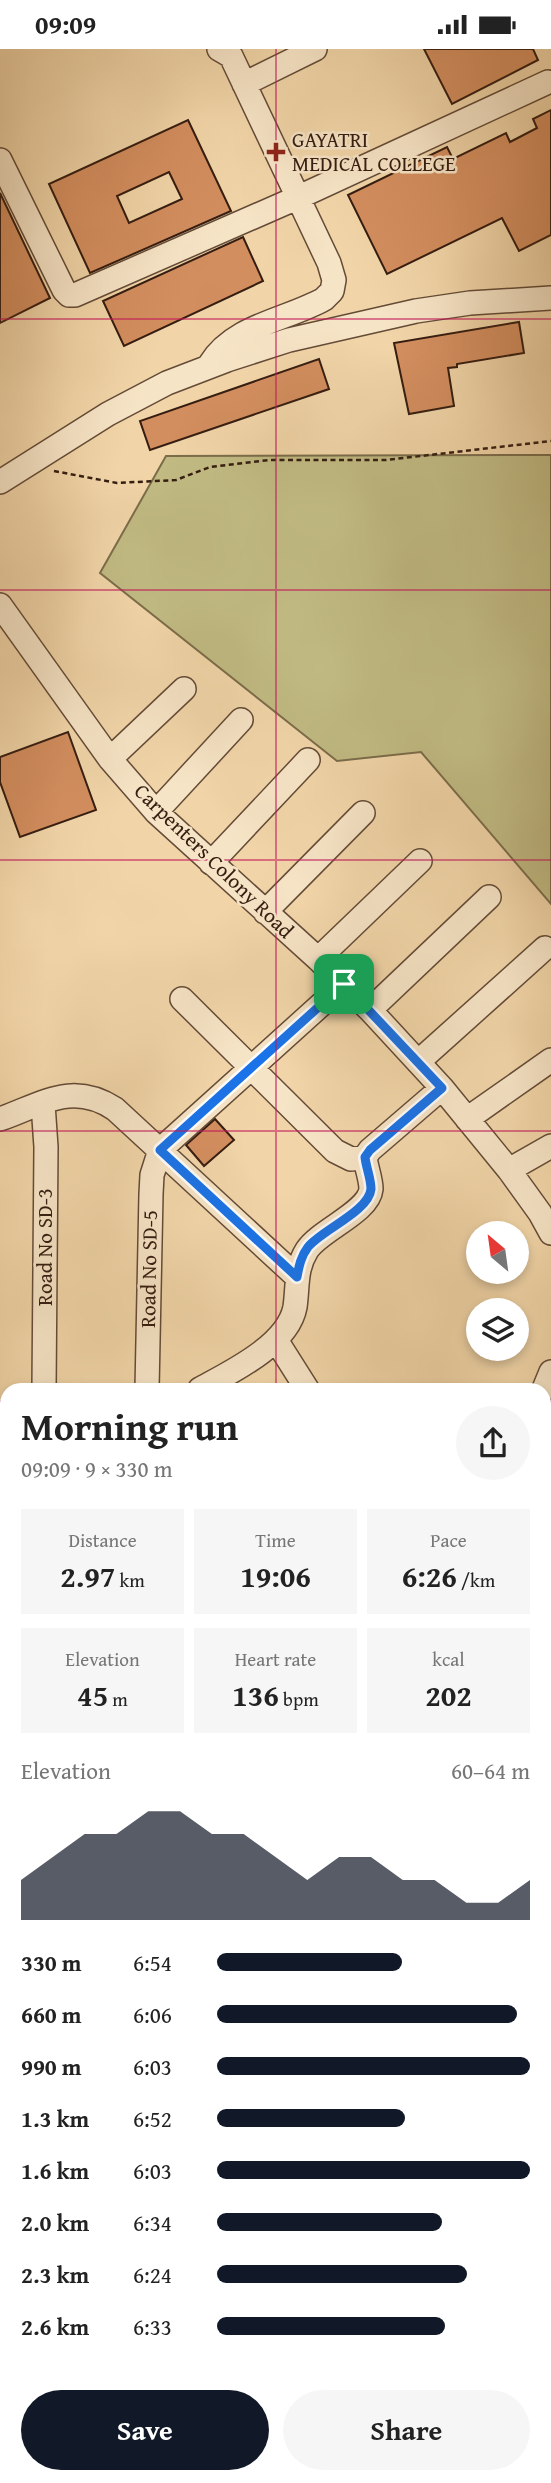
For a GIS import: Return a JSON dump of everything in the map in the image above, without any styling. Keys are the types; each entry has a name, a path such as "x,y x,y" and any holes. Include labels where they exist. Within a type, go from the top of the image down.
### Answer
{"street":[{"path":"244,84 315,49"},
{"path":"208,367 218,352 232,340 261,325 314,305 332,291 334,280 330,263 227,51"},
{"path":"0,160 64,290 69,295 75,295 299,197 548,82"},
{"path":"0,482 108,414 167,383 289,340 416,311 470,303 551,299"},
{"name":"Carpenters Colony Road","path":"0,605 110,759 156,812 318,959 370,1010 442,1088 509,1170 551,1233"},
{"path":"110,759 184,689"},
{"path":"156,812 242,720"},
{"path":"211,863 309,760"},
{"path":"265,912 363,813"},
{"path":"318,959 420,860"},
{"path":"370,1010 489,897"},
{"path":"418,1062 545,948"},
{"path":"160,1150 344,984"},
{"path":"183,999 335,1151 351,1159 365,1157 442,1088"},
{"path":"467,1119 551,1060"},
{"path":"0,1119 75,1094 101,1100 115,1109 297,1277"},
{"name":"Road No SD-3","path":"44,1104 44,1383"},
{"path":"509,1170 551,1146"},
{"name":"Road No SD-5","path":"146,1383 150,1194 152,1175 160,1150"},
{"path":"210,1383 276,1340 288,1326 295,1308 300,1262 309,1247 369,1198 371,1187 365,1157"},
{"path":"276,1340 303,1383"}],"path":[{"path":"27,465 117,483 176,480 210,467 269,460 386,460 551,441"}],"shaded area":[{"path":"551,455 551,904 421,752 337,761 100,573 166,456"}],"building":[{"path":"424,49 533,49 538,60 452,104"},
{"path":"551,110 551,235 519,251 502,218 387,274 348,195 447,147 453,159 506,133 510,142 537,128 533,119"},
{"path":"188,120 231,211 90,273 49,184","holes":["169,172 182,199 129,223 117,196"]},
{"path":"0,193 50,298 0,323"},
{"path":"243,237 263,281 124,346 103,301"},
{"path":"519,322 524,353 457,364 457,367 448,368 454,406 409,414 394,343"},
{"path":"319,359 329,389 150,450 140,421"},
{"path":"68,732 96,810 20,837 0,782 0,757"},
{"path":"215,1119 234,1140 204,1166 186,1145"}],"place":[{"name":"GAYATRI MEDICAL COLLEGE","path":"276,152"}],"route":[{"path":"344,984 442,1088 370,1150 365,1157 371,1187 369,1198 309,1247 300,1262 297,1277 160,1150 344,984"}]}
